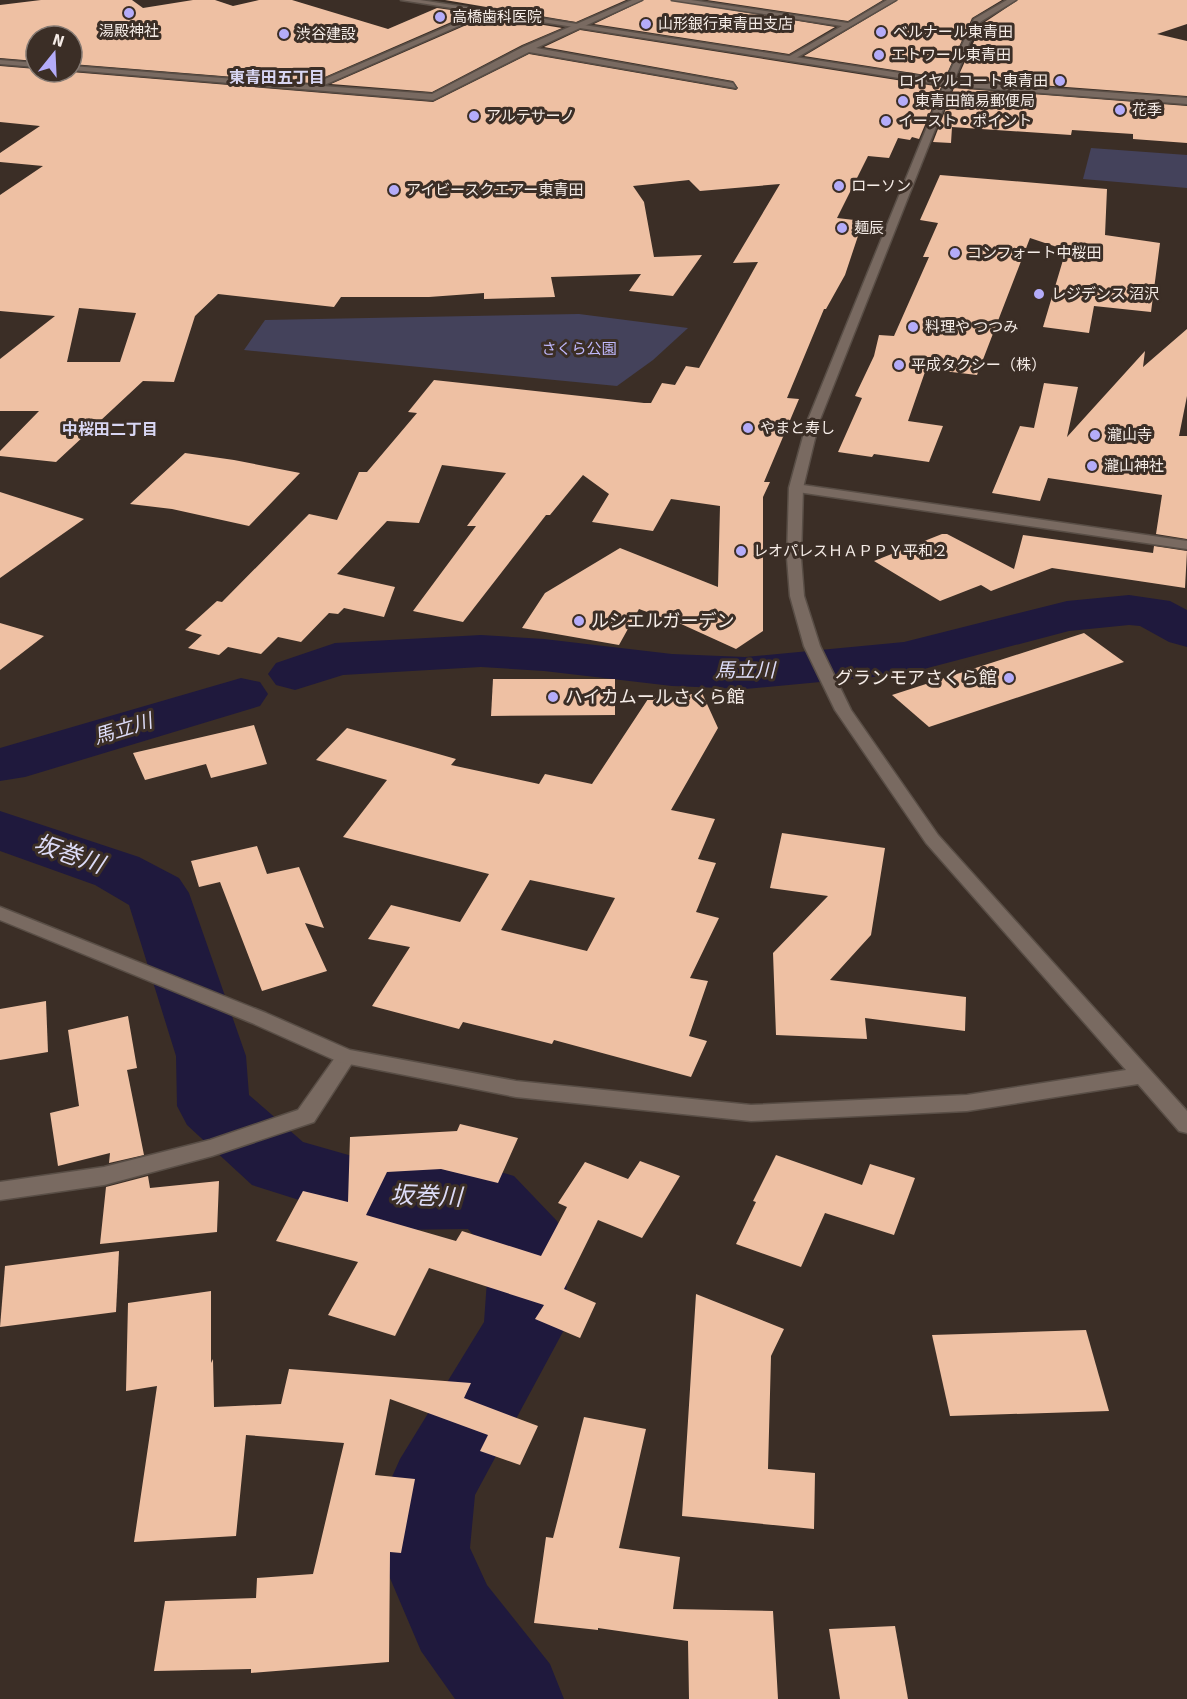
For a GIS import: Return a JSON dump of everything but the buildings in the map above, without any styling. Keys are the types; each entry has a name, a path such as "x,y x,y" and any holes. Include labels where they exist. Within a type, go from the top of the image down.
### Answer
{"street":[{"path":"405,0 951,83 1187,101"},
{"path":"84,69 433,97 526,49 638,0"},
{"path":"676,0 849,25"},
{"path":"791,59 892,0"},
{"path":"1012,0 977,21 966,41 813,423 796,488 794,558 797,596 812,646 843,710 932,839 1187,1125"},
{"path":"752,10 766,3"},
{"path":"313,87 483,12"},
{"path":"526,49 733,86"},
{"path":"0,62 24,64"},
{"path":"796,488 1187,545"},
{"path":"0,913 259,1018 346,1057 516,1089 751,1113 967,1103 1144,1075"},
{"path":"0,1191 104,1176 212,1148 306,1116 346,1057"}],"green space":[{"path":"1091,148 1187,155 1187,188 1083,179"},
{"name":"さくら公園","path":"579,314 688,328 653,360 617,386 244,350 265,320"}],"waterway":[{"name":"馬立川","path":"295,674 335,659 481,651 544,655 672,670 745,673 905,658 1067,616 1129,610 1152,612 1187,631"},
{"name":"馬立川","path":"5,765 241,694"},
{"name":"坂巻川","path":"0,830 117,871 157,893 211,1056 213,1106 278,1164 394,1199 487,1198 529,1244 524,1328 431,1488 424,1550 454,1618 515,1699"}],"place":[{"name":"湯殿神社","path":"129,13"},
{"name":"高橋歯科医院","path":"440,17"},
{"name":"山形銀行東青田支店","path":"646,24"},
{"name":"ベルナール東青田","path":"881,32"},
{"name":"渋谷建設","path":"284,34"},
{"name":"エトワール東青田","path":"879,55"},
{"name":"ロイヤルコート東青田","path":"1060,81"},
{"name":"東青田簡易郵便局","path":"903,101"},
{"name":"花季","path":"1120,110"},
{"name":"アルテサーノ","path":"474,116"},
{"name":"イースト・ポイント","path":"886,121"},
{"name":"ローソン","path":"839,186"},
{"name":"アイビースクエアー東青田","path":"394,190"},
{"name":"麺辰","path":"842,228"},
{"name":"コンフォート中桜田","path":"955,253"},
{"name":"レジデンス 沼沢","path":"1039,294"},
{"name":"料理や つつみ","path":"913,327"},
{"name":"平成タクシー（株）","path":"899,365"},
{"name":"やまと寿し","path":"748,428"},
{"name":"瀧山寺","path":"1095,435"},
{"name":"瀧山神社","path":"1092,466"},
{"name":"レオパレスＨＡＰＰＹ平和２","path":"741,551"},
{"name":"ルシエルガーデン","path":"579,621"},
{"name":"グランモアさくら館","path":"1009,678"},
{"name":"ハイカムールさくら館","path":"553,697"}],"district":[{"name":"東青田五丁目","path":"277,78"},
{"name":"中桜田二丁目","path":"110,430"}]}
